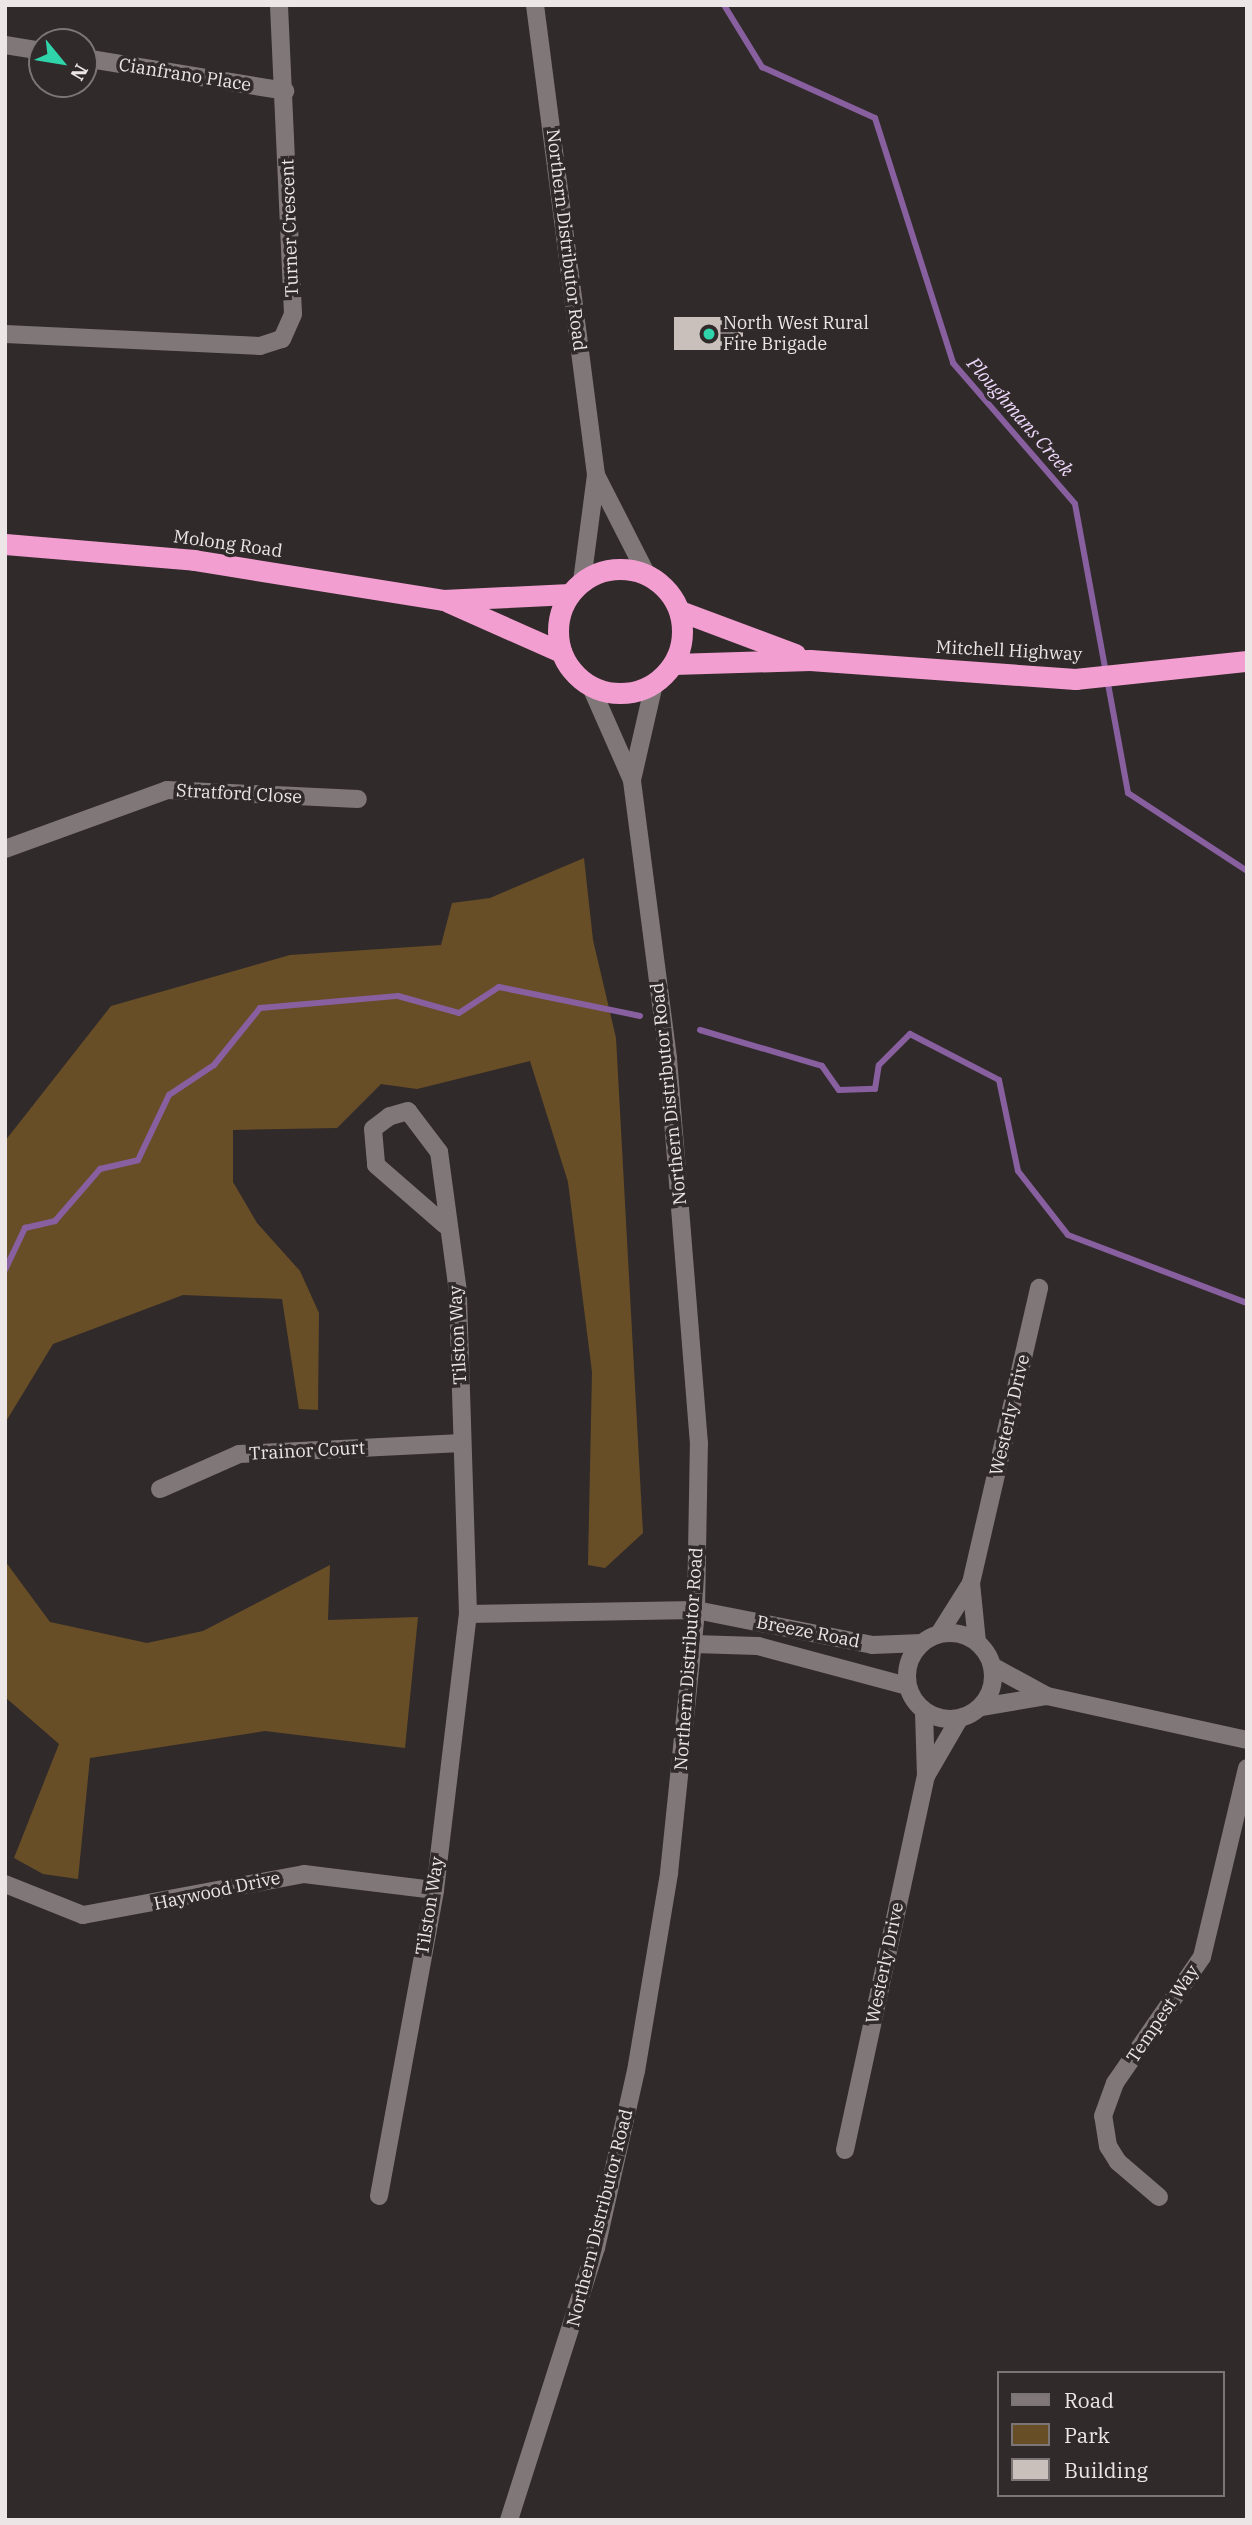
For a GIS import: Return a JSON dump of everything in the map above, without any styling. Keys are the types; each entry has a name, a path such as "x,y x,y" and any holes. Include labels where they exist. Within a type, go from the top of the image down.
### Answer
{"highway":[{"name":"Molong Road","path":"5,544 194,560 443,600 576,588"},
{"path":"620,568 646,573 665,587 680,611 682,641 673,664 654,684 622,694 591,687 571,669 561,652 558,625 576,588 620,568"},
{"name":"Molong Road","path":"443,600 561,652"},
{"name":"Mitchell Highway","path":"680,611 810,660"},
{"name":"Mitchell Highway","path":"673,664 810,660 1075,679 1247,661"}],"street":[{"name":"Turner Crescent","path":"5,334 260,346 282,339 293,314 285,91 279,5"},
{"name":"Northern Distributor Road","path":"535,5 596,475 576,588"},
{"path":"5,45 28,49"},
{"name":"Cianfrano Place","path":"98,60 285,91"},
{"name":"Northern Distributor Road","path":"596,475 646,573"},
{"name":"Northern Distributor Road","path":"632,780 654,684"},
{"name":"Northern Distributor Road","path":"509,2520 567,2349 618,2158 661,1934 696,1610 696,1392 668,1058 632,780 591,687"},
{"name":"Stratford Close","path":"5,849 167,790 358,799"},
{"name":"Tilston Way","path":"379,2196 435,1890 468,1614 458,1292 445,1225 439,1152 408,1111 390,1116 373,1129 376,1165 445,1225"},
{"name":"Westerly Drive","path":"977,1642 971,1583 1039,1288"},
{"name":"Trainor Court","path":"160,1489 239,1454 462,1443"},
{"name":"Westerly Drive","path":"939,1634 971,1583"},
{"path":"468,1614 696,1610"},
{"name":"Breeze Road","path":"696,1610 872,1645 922,1643"},
{"path":"1047,1696 981,1707 959,1719 923,1711 907,1686 909,1662 922,1643 939,1634 977,1642 992,1666 1047,1696 1247,1740"},
{"name":"Breeze Road","path":"694,1644 758,1646 907,1686"},
{"path":"981,1707 992,1688 992,1666"},
{"name":"Westerly Drive","path":"845,2150 926,1776 923,1711"},
{"name":"Westerly Drive","path":"926,1776 959,1719"},
{"name":"Tempest Way","path":"1159,2197 1118,2162 1108,2146 1102,2116 1115,2083 1202,1957 1247,1768"},
{"name":"Haywood Drive","path":"5,1884 83,1915 304,1874 435,1890"}],"green space":[{"path":"584,858 593,940 616,1038 643,1533 605,1568 588,1565 592,1372 568,1182 530,1061 417,1089 381,1084 337,1128 233,1130 233,1182 257,1223 300,1271 319,1313 318,1410 299,1409 282,1299 183,1295 53,1344 5,1423 5,1141 111,1006 290,955 441,945 452,903 490,898"},
{"path":"5,1561 50,1622 147,1643 203,1631 330,1565 328,1620 418,1617 405,1748 265,1731 90,1758 78,1879 43,1874 14,1858 59,1744 5,1697"}],"building":[{"name":"North West Rural Fire Brigade","path":"674,317 743,317 743,350 674,350"}],"waterway":[{"name":"Ploughmans Creek","path":"724,5 762,67 875,118 953,363 1075,504 1128,793 1247,871"},
{"path":"5,1270 25,1228 55,1221 100,1169 138,1160 169,1095 214,1065 260,1008 398,996 459,1013 499,987 640,1016"},
{"path":"700,1030 822,1066 839,1090 875,1089 879,1065 910,1034 999,1080 1018,1171 1068,1235 1247,1303"}],"place":[{"name":"North West Rural Fire Brigade","path":"709,334"}]}
